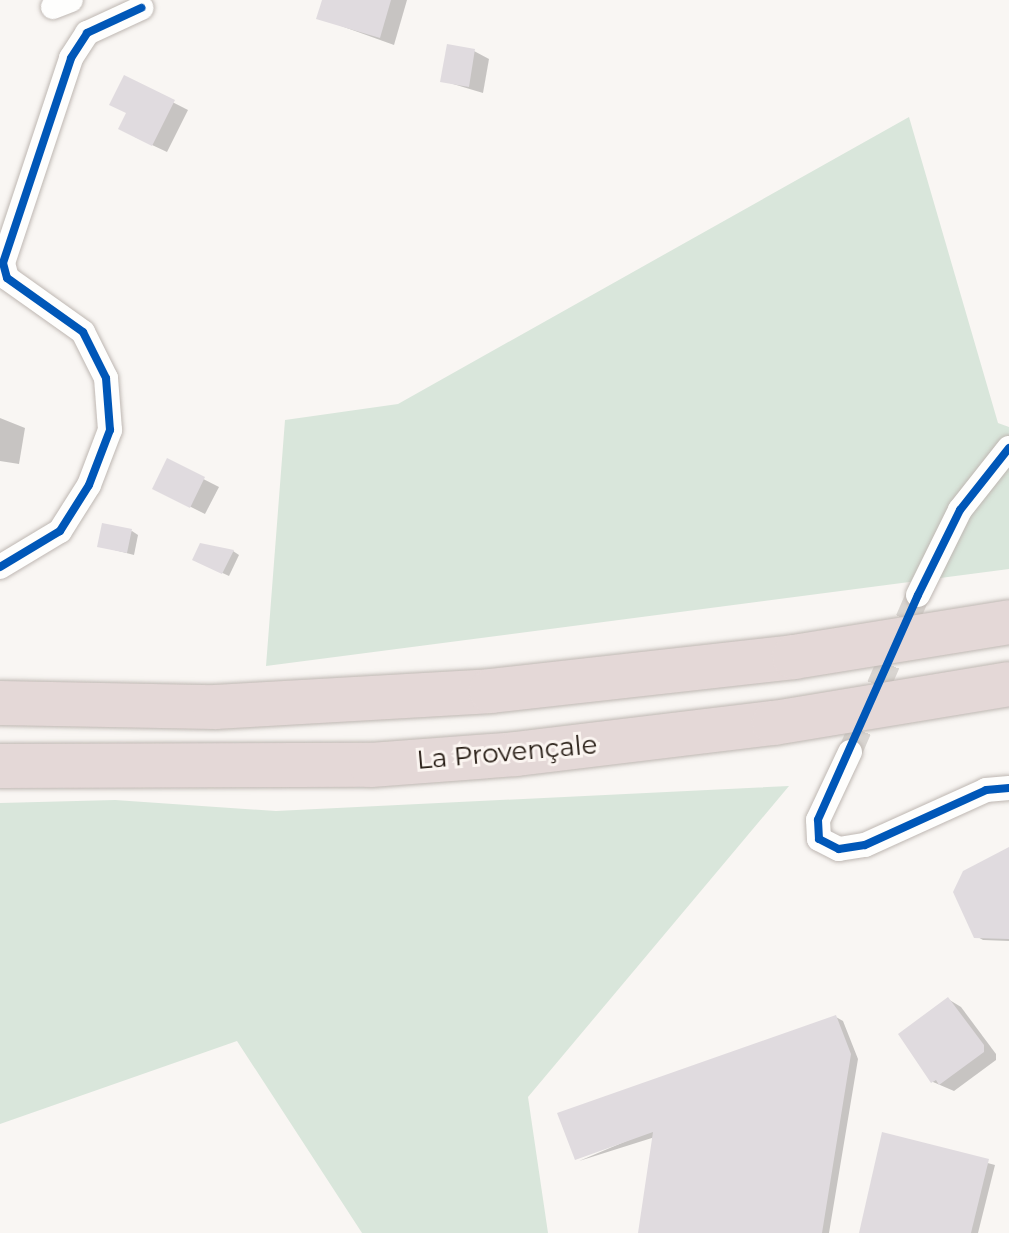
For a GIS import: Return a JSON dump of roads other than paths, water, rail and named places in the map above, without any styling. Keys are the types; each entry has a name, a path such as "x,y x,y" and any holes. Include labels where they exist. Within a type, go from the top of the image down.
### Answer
{"highway":[{"path":"0,703 215,707 491,691 794,657 1009,622"},
{"name":"La Provençale","path":"0,766 371,765 516,754 774,723 1009,684"}],"street":[{"path":"0,567 60,531 89,485 110,430 106,378 83,332 7,278 3,263 71,58 87,33 141,8"},
{"path":"918,595 960,510 1009,448"},
{"path":"850,752 818,820 819,839 839,849 865,845 986,790 1009,788"}],"tunnel":[{"path":"850,752 918,595"}]}
